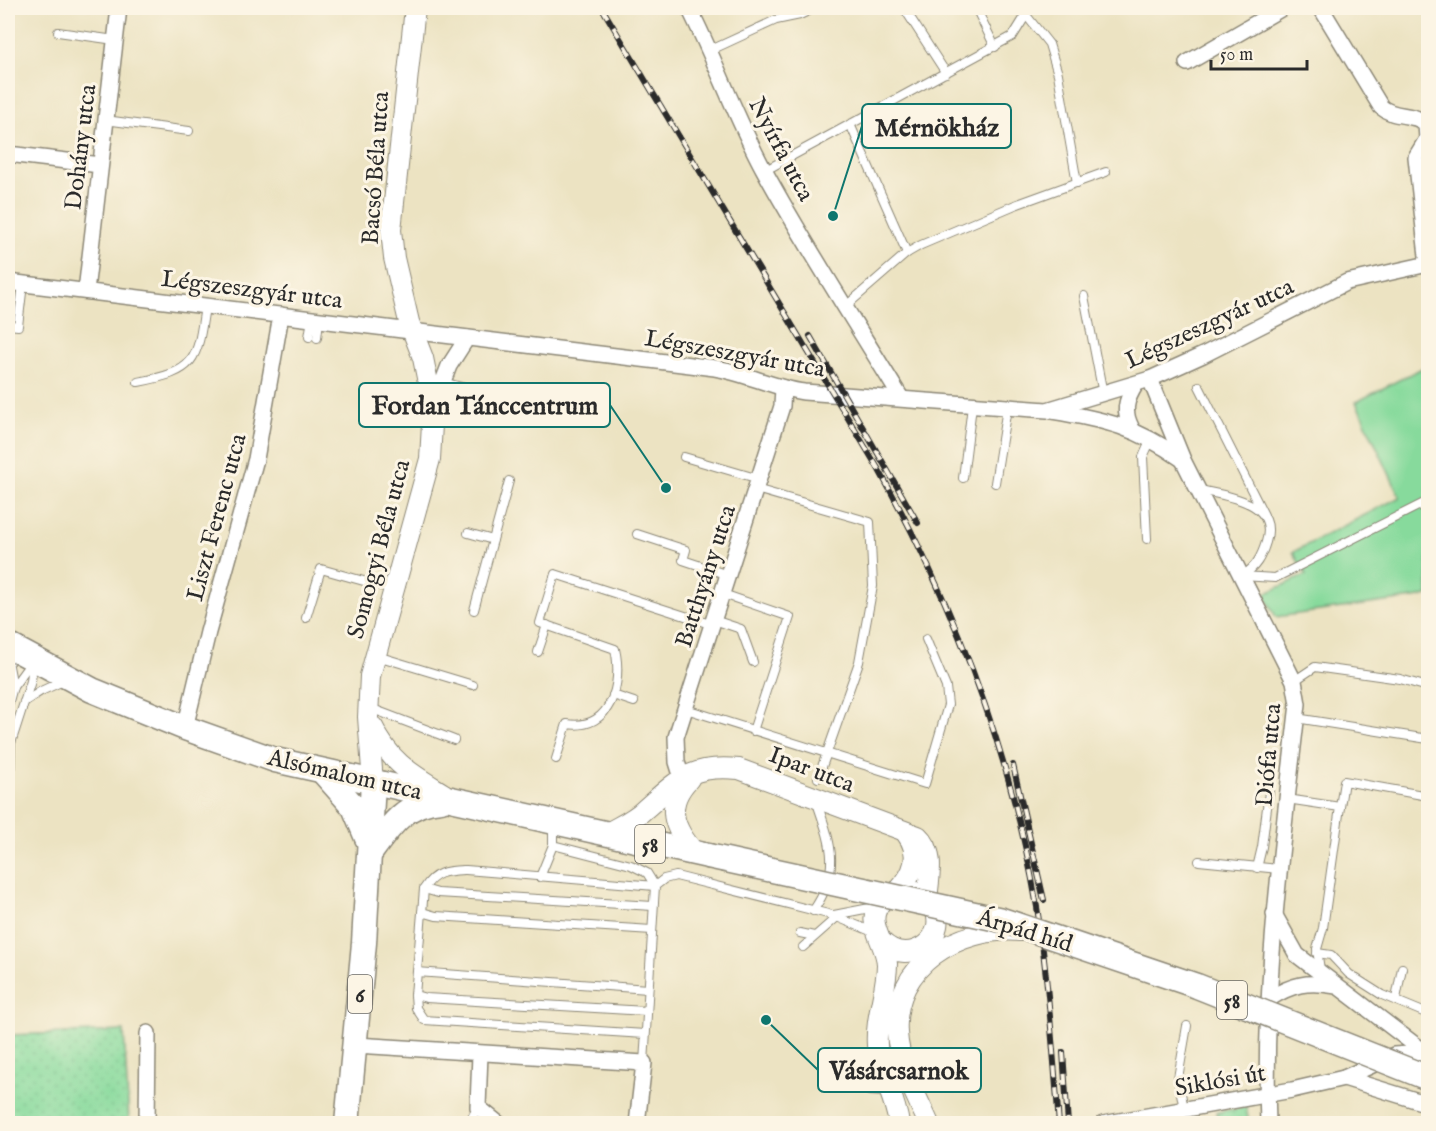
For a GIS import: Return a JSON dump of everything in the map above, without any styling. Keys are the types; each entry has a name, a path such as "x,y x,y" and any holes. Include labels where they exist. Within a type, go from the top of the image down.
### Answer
{"main road":[{"path":"8,645 71,678"},
{"name":"Alsómalom utca","path":"71,678 92,690 185,728 275,759 324,772 606,834"},
{"name":"6","path":"324,772 354,807 371,852"},
{"name":"6","path":"347,1124 356,1045 371,852 373,783"},
{"path":"371,852 402,812 431,801 452,799"},
{"name":"Árpád híd","path":"606,834 975,913 1197,986 1428,1078"}],"street":[{"name":"Dohány utca","path":"86,291 119,8"},
{"name":"Bacsó Béla utca","path":"412,330 394,258 391,230 415,8"},
{"name":"Nyírfa utca","path":"689,8 711,50 737,118 764,171 901,398"},
{"path":"1187,63 1282,8"},
{"path":"1321,8 1381,107 1388,113 1416,117 1426,124 1426,139 1416,158 1428,265"},
{"path":"8,154 100,165"},
{"name":"Légszeszgyár utca","path":"8,282 715,368 741,373 783,388 972,406 1047,410 1143,382 1203,356 1347,282 1428,265"},
{"name":"Liszt Ferenc utca","path":"185,728 208,632 256,459 281,315"},
{"name":"Somogyi Béla utca","path":"373,783 368,712 370,676 430,459 433,407 423,358 412,330"},
{"path":"433,407 458,350 468,338"},
{"path":"1132,429 1126,417 1125,405 1143,382"},
{"name":"Diófa utca","path":"1143,382 1294,681 1298,704 1274,914 1266,1037 1267,1094"},
{"name":"Batthyány utca","path":"690,775 676,754 680,714 723,594 758,484 782,406 783,388"},
{"path":"1047,410 1107,420 1132,429 1156,441 1183,460"},
{"path":"368,712 392,758 452,799"},
{"name":"Ipar utca","path":"690,775 723,767 739,769 918,836 927,849 930,864 927,899 936,917 934,933 924,946 912,952 884,993"},
{"path":"606,834 644,810 690,775"},
{"path":"690,775 673,805 680,834 701,855"},
{"path":"898,891 915,867 915,850 905,831"},
{"path":"878,906 888,895 898,891 913,891 927,899"},
{"name":"Ipar utca","path":"878,906 874,920 887,961 884,993 876,1022 880,1065 896,1121"},
{"name":"Siklósi út","path":"1274,914 1297,955 1426,1053"},
{"path":"929,1124 905,1069 898,1041 897,1017 908,983 931,956 967,937 1004,929 1032,932"},
{"path":"879,938 895,951 912,952"},
{"path":"1269,999 1298,984 1318,983 1338,987"},
{"path":"147,1124 148,1033"},
{"path":"356,1045 644,1063 637,1124"},
{"name":"Siklósi út","path":"1103,1124 1344,1078 1394,1055 1426,1053"},
{"path":"480,1054 478,1107 499,1124"},
{"path":"880,1065 876,1092 896,1121"},
{"name":"Siklósi út","path":"1344,1078 1428,1104"},
{"path":"1267,1094 1268,1124"},
{"path":"1267,1094 1274,1124"}],"lane":[{"path":"711,50 776,20 800,15 815,8"},
{"path":"904,8 946,73"},
{"path":"976,8 994,47"},
{"path":"764,171 1013,36 1024,11 1049,44 1058,74 1077,183"},
{"path":"58,32 115,40"},
{"path":"105,120 189,131"},
{"path":"850,124 907,253"},
{"path":"846,306 907,253 1015,205 1106,172"},
{"path":"8,325 18,326 23,284"},
{"path":"1084,296 1103,394"},
{"path":"138,382 165,377 187,367 198,351 205,306"},
{"path":"313,338 316,319"},
{"path":"443,382 554,412"},
{"path":"1199,386 1268,526 1263,552 1255,567 1242,576"},
{"path":"963,478 972,406"},
{"path":"995,483 1007,408"},
{"path":"1147,539 1143,457 1148,446 1156,441"},
{"path":"684,457 870,522 873,586 859,662 818,778"},
{"path":"474,610 509,481"},
{"path":"1198,490 1246,501 1255,506 1264,516"},
{"path":"1242,576 1275,578 1428,501"},
{"path":"468,533 494,540"},
{"path":"637,534 686,550 683,560 729,575"},
{"path":"306,618 321,569 394,590"},
{"path":"556,759 567,724 588,726 604,715 613,695 620,669 615,649 540,623 555,574 713,623 741,629 753,662"},
{"path":"723,594 790,616 753,731"},
{"path":"538,652 547,625"},
{"path":"680,714 753,731 925,784 948,705 946,687 926,639"},
{"path":"375,655 473,685"},
{"path":"8,705 13,687 33,659"},
{"path":"10,785 11,743 22,703 31,681 33,659"},
{"path":"8,661 13,687"},
{"path":"1294,681 1315,667 1400,679 1428,687"},
{"path":"22,703 41,691 71,678"},
{"path":"613,695 634,702"},
{"path":"368,712 454,740"},
{"path":"1296,718 1428,739"},
{"path":"1321,974 1317,953 1323,928 1344,781 1428,796"},
{"path":"1257,868 1263,847 1269,792"},
{"path":"813,911 827,891 832,846 816,798"},
{"path":"1287,799 1340,807"},
{"path":"540,877 553,845 553,821"},
{"path":"553,845 631,865 647,873 655,886 644,1063"},
{"path":"1199,861 1279,869"},
{"path":"645,1034 424,1020 416,1008 415,995 424,889 430,878 447,871 655,886 664,879 676,876 835,916 879,938"},
{"path":"424,889 438,893 653,906"},
{"path":"803,947 835,916 878,906"},
{"path":"422,912 436,916 652,930"},
{"path":"800,933 814,936"},
{"path":"1317,953 1331,955 1334,961 1357,980 1382,995 1428,1014"},
{"path":"1396,999 1402,968"},
{"path":"417,972 648,989"},
{"path":"415,995 426,998 646,1011"},
{"path":"1184,1109 1178,1078 1187,1026"},
{"path":"468,1124 478,1107"}],"green space":[{"path":"1428,365 1428,596 1276,617 1264,594 1306,575 1293,552 1400,497 1356,402"},
{"path":"124,1031 129,1123 8,1123 8,1035"},
{"path":"1246,1107 1249,1123 1219,1123 1217,1112"}],"railway":[{"path":"602,8 879,470 907,522 956,628 996,737 1026,850 1044,961 1059,1124"},
{"path":"810,336 918,523"},
{"path":"1013,765 1044,900"},
{"path":"1063,1052 1068,1124"}],"place":[{"name":"Mérnökház","path":"833,216"},
{"name":"Fordan Tánccentrum","path":"666,488"},
{"name":"Vásárcsarnok","path":"766,1020"}]}
